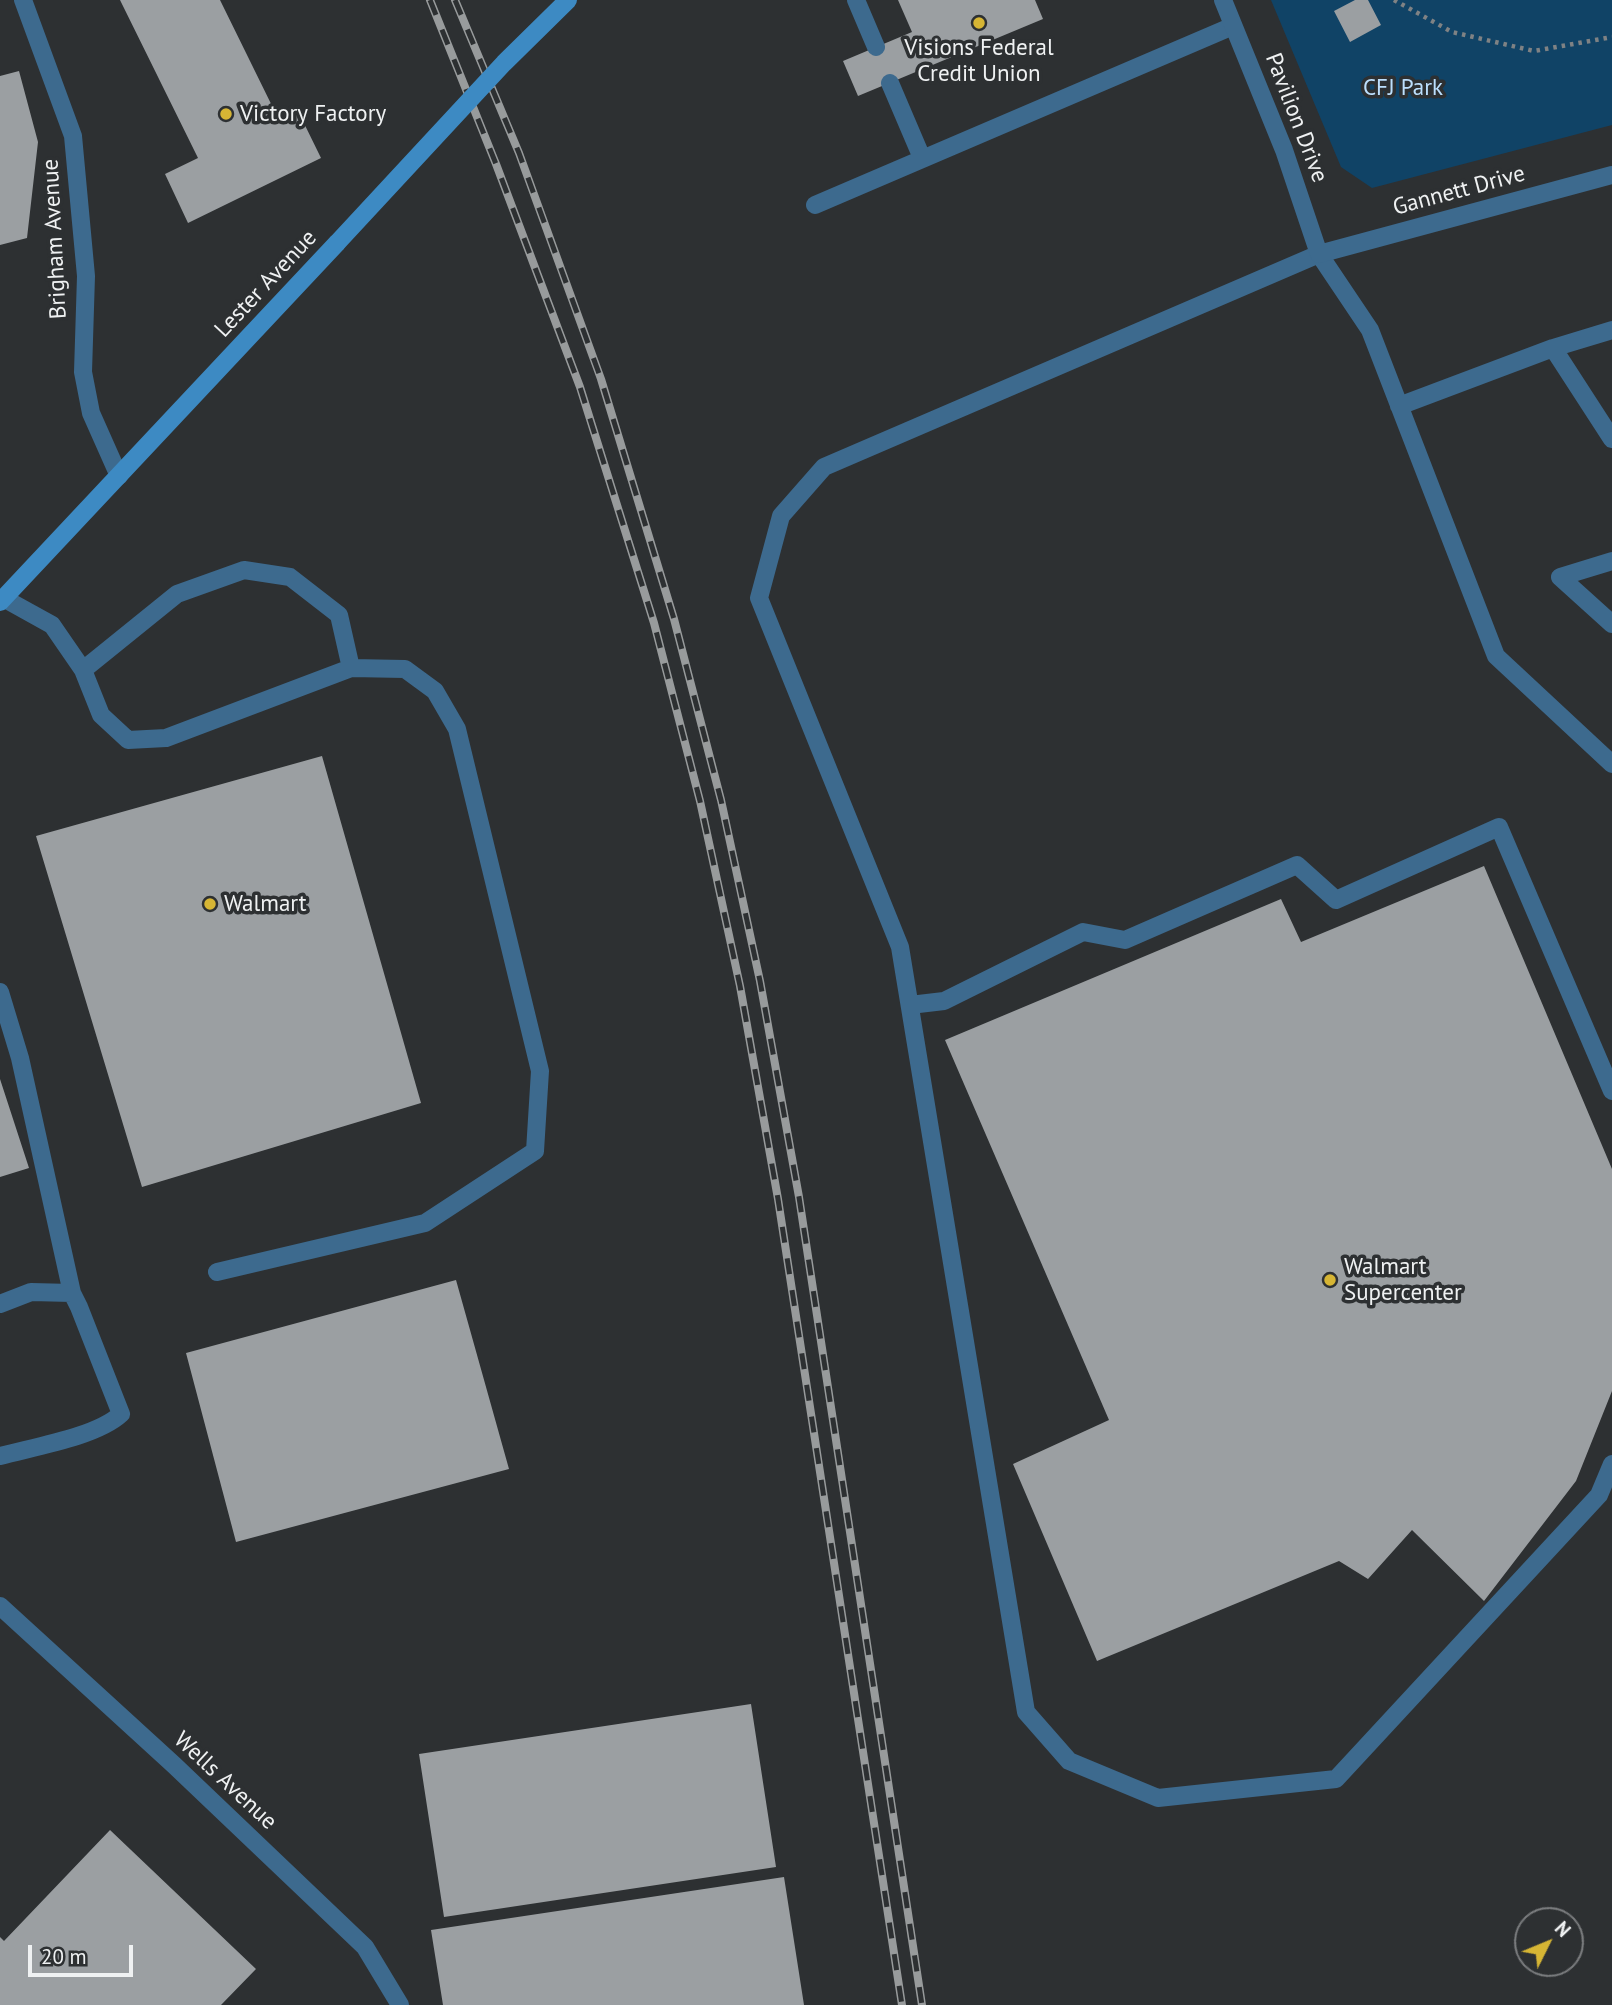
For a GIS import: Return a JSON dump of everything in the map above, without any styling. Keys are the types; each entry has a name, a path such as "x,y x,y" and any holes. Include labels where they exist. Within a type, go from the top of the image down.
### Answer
{"street":[{"name":"Brigham Avenue","path":"23,0 73,136 86,276 83,372 91,413 119,476"},
{"name":"Lester Avenue","path":"2,600 504,63 568,0"},
{"path":"856,0 876,47"},
{"name":"Pavilion Drive","path":"1223,0 1284,150 1319,254 1370,330 1496,656 1612,764"},
{"path":"815,205 1233,26"},
{"path":"890,83 922,158"},
{"name":"Gannett Drive","path":"1612,175 1319,254 824,467 781,516 759,598 900,947 1026,1712 1069,1761 1158,1798 1336,1779 1599,1495 1612,1464"},
{"path":"1399,406 1553,348 1612,330"},
{"path":"1553,348 1612,439"},
{"path":"1612,561 1560,577 1612,624"},
{"path":"83,670 177,594 244,570 290,578 339,615 351,668"},
{"path":"2,600 52,625 83,670 101,715 128,740 166,738 351,668 405,669 435,691 457,729 540,1072 535,1151 425,1223 218,1272"},
{"path":"909,1005 944,1001 1083,932 1125,940 1297,864 1336,900 1499,827 1612,1091"},
{"path":"0,992 20,1058 72,1293 121,1414 112,1422 84,1433 0,1456"},
{"path":"0,1304 31,1292 72,1293"},
{"name":"Wells Avenue","path":"0,1606 174,1765 365,1947 400,2005"}],"path":[{"path":"1394,0 1452,32 1534,51 1612,37"}],"green space":[{"name":"CFJ Park","path":"1271,0 1612,0 1612,125 1372,188 1341,167"}],"building":[{"name":"Victory Factory","path":"120,0 220,0 278,118 297,109 321,158 188,223 165,174 198,158"},
{"path":"898,0 1035,0 1043,19 858,96 843,61 912,32"},
{"path":"1355,0 1368,0 1381,25 1350,42 1334,11"},
{"path":"19,71 38,142 27,238 0,245 0,76"},
{"name":"Walmart","path":"322,756 421,1103 142,1187 36,836"},
{"name":"Walmart Supercenter","path":"1484,866 1612,1169 1612,1391 1576,1481 1484,1601 1412,1530 1368,1579 1339,1561 1097,1661 1013,1464 1109,1420 945,1040 1281,899 1301,942"},
{"path":"0,1079 29,1168 0,1177"},
{"path":"456,1280 509,1469 236,1542 186,1353"},
{"path":"751,1704 776,1867 444,1917 419,1754"},
{"path":"110,1830 256,1969 221,2005 0,2005 0,1937 4,1941"},
{"path":"784,1877 804,2005 443,2005 431,1930"}],"railway":[{"path":"430,0 496,164 580,387 654,623 700,801 740,986 778,1199 902,2005"},
{"path":"455,0 519,153 601,379 674,619 721,800 760,981 799,1197 922,2005"}],"place":[{"name":"Visions Federal Credit Union","path":"979,23"},
{"name":"Victory Factory","path":"226,114"},
{"name":"Walmart","path":"210,904"},
{"name":"Walmart Supercenter","path":"1330,1280"}]}
